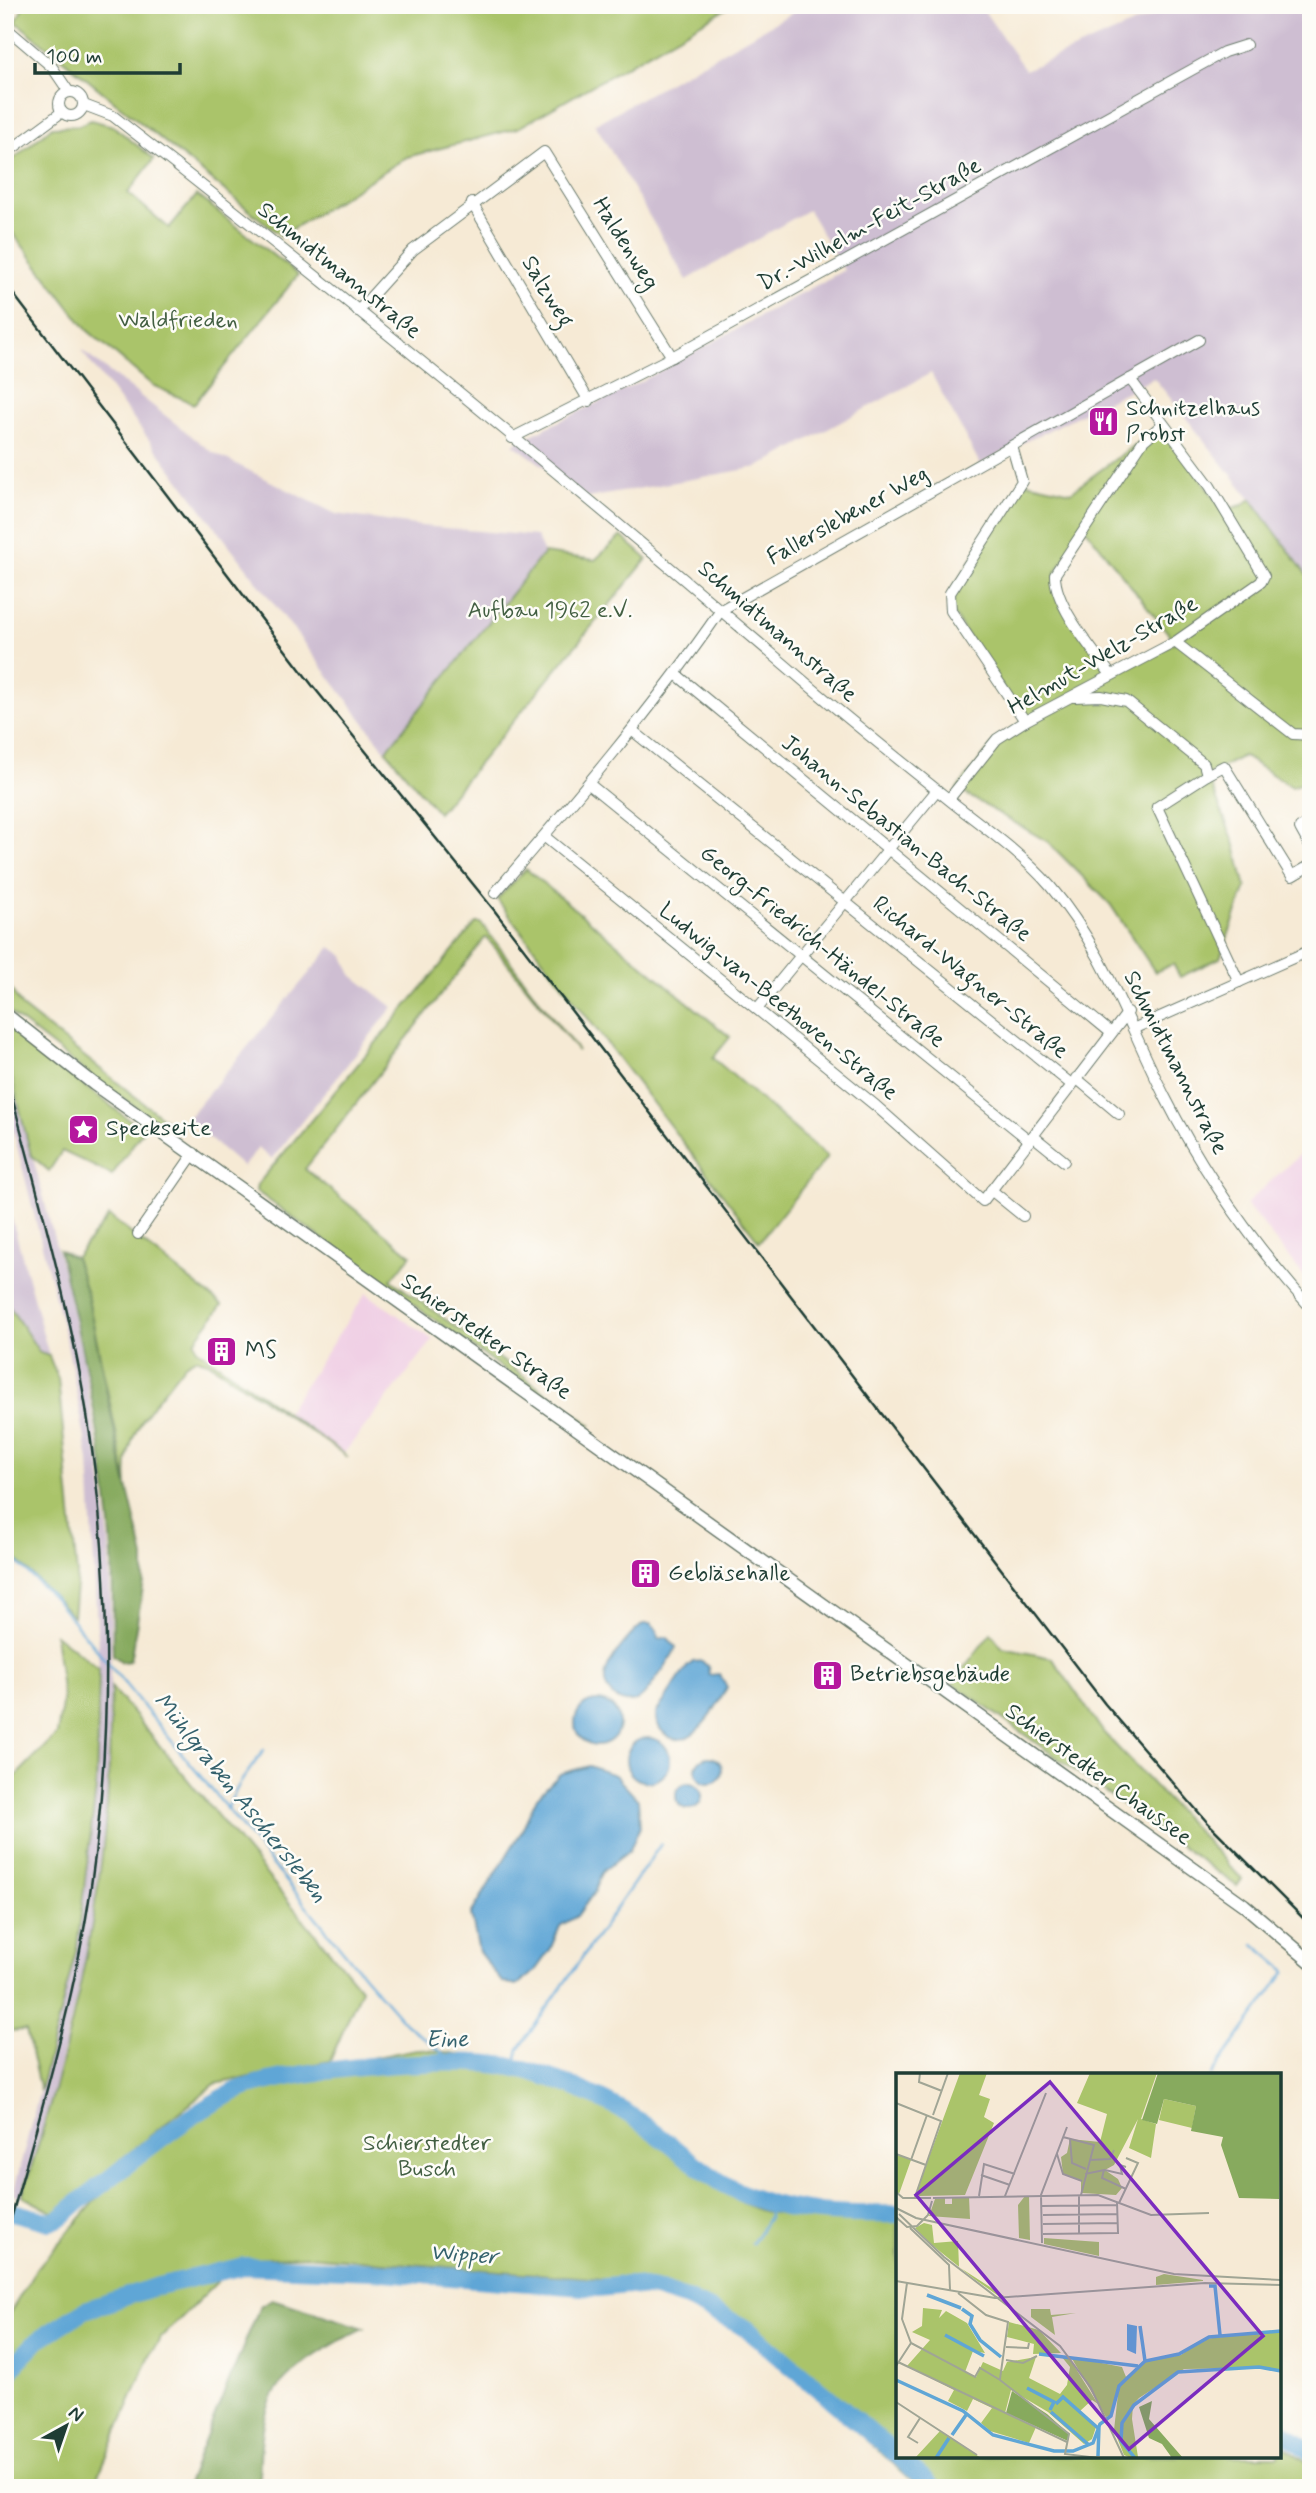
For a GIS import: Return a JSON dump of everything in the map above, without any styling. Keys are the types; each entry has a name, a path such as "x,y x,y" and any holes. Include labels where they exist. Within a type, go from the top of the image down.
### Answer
{"street":[{"path":"5,27 52,67 69,92 80,96 83,105 79,113 73,116 62,112"},
{"name":"Dr.-Wilhelm-Feit-Straße","path":"512,438 589,401 1224,52 1246,45"},
{"path":"62,112 59,102 69,92"},
{"name":"Schmidtmannstraße","path":"83,105 113,116 358,312 996,837 1049,885 1097,951 1128,1012 1164,1095 1206,1169 1262,1254 1311,1308"},
{"path":"5,154 62,112"},
{"name":"Haldenweg","path":"472,203 544,152 672,356"},
{"path":"358,312 413,250 472,203"},
{"name":"Salzweg","path":"472,203 589,401"},
{"name":"Fallerslebener Weg","path":"495,893 633,731 677,675 721,610 1199,340"},
{"name":"Helmut-Welz-Straße","path":"949,799 997,739 1025,721 1175,642 1261,583 1264,576 1262,568 1234,528 1210,486 1130,379"},
{"path":"1111,675 1062,601 1055,584 1055,574 1143,441 1163,424"},
{"path":"1012,446 1022,481 950,593 950,602 951,611 1025,721"},
{"path":"1175,642 1293,734 1311,735"},
{"name":"Johann-Sebastian-Bach-Straße","path":"677,675 1110,1032"},
{"path":"1070,697 1101,696 1126,701 1204,764 1207,775"},
{"name":"Richard-Wagner-Straße","path":"633,731 845,903 1119,1114"},
{"path":"1238,982 1157,807 1224,766 1292,876 1311,864"},
{"name":"Georg-Friedrich-Händel-Straße","path":"589,785 1064,1161"},
{"name":"Richard-Wagner-Straße","path":"757,1009 937,790"},
{"path":"1311,822 1300,828 1311,848"},
{"name":"Ludwig-van-Beethoven-Straße","path":"545,837 757,1009 984,1200 991,1191"},
{"path":"1135,1028 1311,950"},
{"path":"1023,1216 991,1191 1110,1032 1128,1012"},
{"name":"Schierstedter Straße","path":"5,1014 94,1084 755,1554"},
{"path":"138,1234 194,1153"},
{"name":"Schierstedter Chaussee","path":"755,1554 1244,1905 1311,1962"}],"shaded area":[{"path":"806,5 980,5 1025,70 1178,5 1311,5 1311,581 1251,499 1154,378 980,464 931,373 758,467 588,498 513,444 642,381 844,270 808,210 687,280 595,124"},
{"path":"80,349 212,452 336,514 422,526 536,536 544,553 386,751"},
{"path":"331,947 344,956 352,975 393,1007 272,1159 258,1148 243,1167 187,1119"},
{"path":"5,1051 65,1280 83,1361 100,1463 109,1543 111,1644 107,1805 89,1945 42,2136 22,2196 13,2194 77,1947 96,1788 99,1669 89,1460 69,1353 5,1098"},
{"path":"1311,1144 1311,1285 1246,1204"},
{"path":"5,1193 49,1356 40,1353 5,1300"},
{"path":"366,1293 433,1340 344,1453 286,1413"}],"green space":[{"path":"24,5 732,5 518,128 407,157 281,236 16,22"},
{"name":"Waldfrieden","path":"91,120 113,126 154,159 128,193 169,228 197,195 298,275 194,404 152,385 87,330 5,223 5,166 52,127 77,126"},
{"path":"1163,424 1223,510 1243,505 1251,499 1311,581 1311,779 1292,787 1243,756 1207,775 1234,842 1246,887 1220,958 1180,977 1173,964 1155,972 1110,904 1048,842 957,789 997,739 1025,721 951,611 950,593 1022,481 1071,492","holes":["1085,528 1175,642 1111,675 1073,620 1055,574"]},
{"name":"Aufbau 1962 e.V.","path":"621,536 647,559 438,813 386,751 544,553 595,560"},
{"path":"526,869 730,1037 713,1058 827,1157 759,1242 497,899"},
{"path":"476,923 481,923 578,1051 485,938 305,1169 411,1255 391,1280 591,1425 585,1428 256,1191 257,1185"},
{"path":"5,980 23,1008 179,1131 175,1133 100,1083 14,1016 5,1008"},
{"path":"5,1026 143,1130 112,1175 62,1151 49,1171 31,1155 5,1050"},
{"path":"109,1216 222,1305 195,1341 197,1349 348,1457 208,1362 195,1358 185,1364 152,1405 135,1433 129,1449 127,1484 87,1294 75,1258"},
{"path":"59,1250 75,1258 87,1294 118,1448 144,1557 144,1582 130,1661 122,1662 113,1655 112,1553 103,1465"},
{"path":"5,1300 40,1353 49,1356 58,1379 77,1575 73,1616 5,1548"},
{"path":"991,1633 1003,1648 1052,1658 1104,1733 1242,1879 1237,1886 952,1683"},
{"path":"55,1634 99,1669 96,1788 77,1947 40,2091 26,2030 5,2031 5,1787 57,1734 63,1699"},
{"path":"111,1687 361,1989 330,2061 215,2084 54,2213 22,2196 52,2100 87,1953 107,1804"},
{"name":"Schierstedter Busch","path":"417,2049 472,2056 555,2078 607,2101 645,2126 720,2189 754,2208 804,2216 896,2212 896,2458 1281,2458 1281,2444 1311,2465 1311,2488 921,2488 754,2341 700,2301 652,2284 306,2256 239,2260 161,2338 151,2353 93,2488 5,2488 5,2321 37,2268 116,2177 168,2132 231,2093 268,2078"},
{"path":"272,2299 364,2328 304,2364 276,2391 266,2413 258,2488 185,2488 260,2306"}],"water":[{"path":"643,1624 650,1624 657,1630 658,1639 667,1637 676,1647 669,1662 647,1692 638,1700 621,1701 607,1689 607,1670 614,1656"},
{"path":"702,1661 708,1667 709,1675 719,1674 727,1687 702,1726 693,1734 674,1739 660,1729 656,1713 687,1667 693,1662"},
{"path":"597,1701 612,1708 619,1723 612,1738 597,1745 582,1738 575,1723 582,1708"},
{"path":"648,1738 663,1745 670,1760 663,1775 648,1782 633,1775 626,1760 633,1745"},
{"path":"709,1757 718,1761 722,1770 718,1779 709,1783 700,1779 696,1770 700,1761"},
{"path":"589,1766 615,1775 638,1800 640,1827 629,1851 603,1871 595,1891 577,1916 560,1926 550,1950 534,1972 517,1985 502,1982 479,1952 471,1914 521,1832 537,1797 560,1774"},
{"path":"689,1783 699,1786 702,1796 699,1806 689,1809 679,1806 676,1796 679,1786"}],"waterway":[{"name":"Mühlgraben Aschersleben","path":"5,1550 57,1601 405,2023 454,2062"},
{"path":"226,1809 240,1783 264,1750"},
{"path":"515,2067 519,2049 661,1844"},
{"path":"1212,2073 1286,1971 1254,1944"},
{"name":"Eine","path":"5,2210 50,2222 60,2218 192,2117 230,2094 254,2085 287,2077 369,2066 452,2062 512,2067 540,2074 585,2092 637,2120 719,2181 760,2201 805,2211 896,2214"},
{"path":"752,2244 769,2217 768,2201"},
{"name":"Wipper","path":"5,2380 38,2340 85,2310 158,2286 244,2266 371,2271 597,2288 627,2285 655,2289 687,2299 746,2328 896,2454"},
{"name":"Eine","path":"1281,2430 1311,2452"},
{"name":"Wipper","path":"900,2458 934,2488"}],"railway":[{"path":"5,283 312,685 494,910 1105,1704 1207,1822 1311,1926"},
{"path":"5,1070 60,1280 86,1408 100,1526 106,1647 103,1767 84,1931 54,2064 5,2241"}],"place":[{"name":"Schnitzelhaus Probst","path":"1103,422"},
{"name":"Speckseite","path":"83,1129"},
{"name":"MS","path":"222,1351"},
{"name":"Gebläsehalle","path":"645,1574"},
{"name":"Betriebsgebäude","path":"827,1675"}]}
